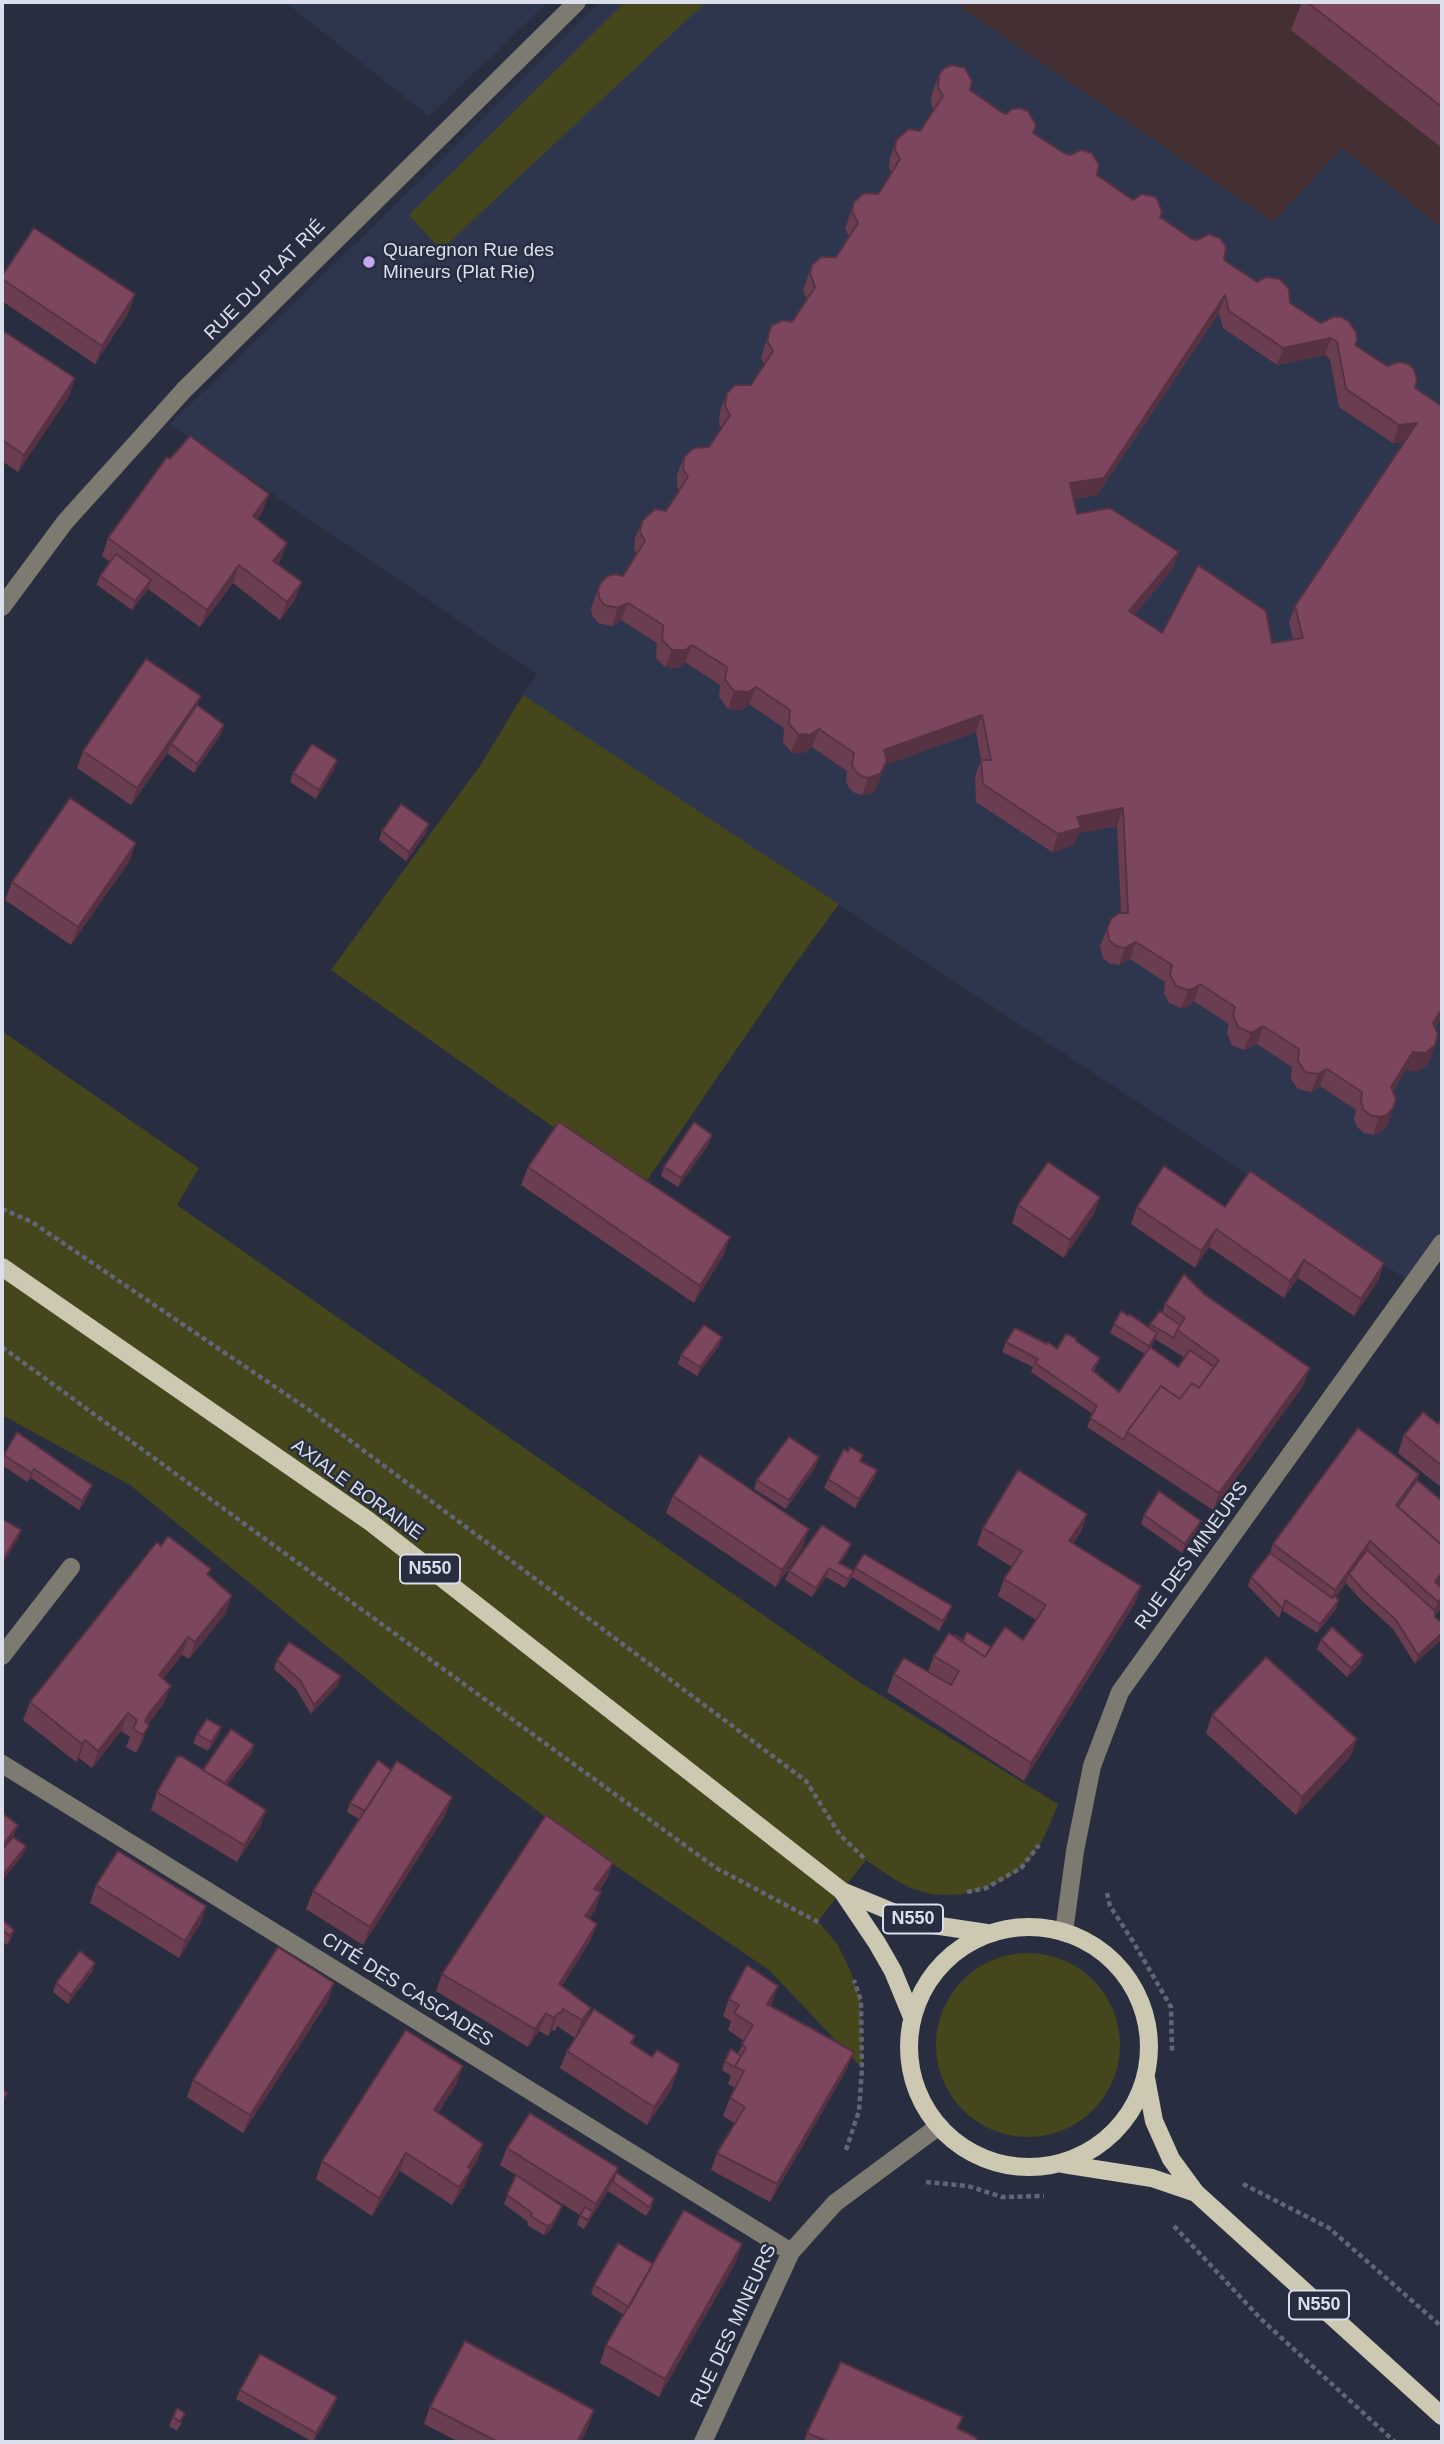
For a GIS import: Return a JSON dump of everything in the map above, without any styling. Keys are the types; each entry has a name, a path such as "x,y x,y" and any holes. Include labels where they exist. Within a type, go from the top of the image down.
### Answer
{"main road":[{"name":"AXIALE BORAINE","path":"2,1267 369,1521 842,1891"},
{"name":"N550","path":"842,1891 900,1915 933,1925 987,1933"},
{"name":"N550","path":"842,1891 893,1971 912,2017"},
{"name":"N550","path":"1057,2164 1087,2152 1113,2133 1133,2108 1146,2078 1150,2053 1145,2013 1128,1978 1100,1949 1064,1931 1025,1926 987,1933 953,1952 927,1981 912,2017 909,2056 918,2094 939,2126 964,2148 993,2162 1025,2167 1057,2164 1152,2178 1196,2193"},
{"name":"N550","path":"1146,2078 1154,2121 1171,2159 1196,2193 1442,2416"}],"street":[{"name":"RUE DU PLAT RIÉ","path":"2,607 65,522 184,390 577,2"},
{"name":"RUE DES MINEURS","path":"1064,1931 1074,1851 1091,1766 1120,1692 1442,1243"},
{"path":"2,1656 71,1567"},
{"name":"CITÉ DES CASCADES","path":"2,1764 791,2252"},
{"name":"RUE DES MINEURS","path":"703,2442 791,2252 835,2203 939,2126"}],"path":[{"path":"2,1209 32,1222 312,1412 807,1781 840,1835 866,1860 842,1891"},
{"path":"2,1347 716,1868 818,1922"},
{"path":"1240,2182 1329,2228 1442,2328"},
{"path":"1171,2223 1261,2319 1395,2442"}],"shaded area":[{"path":"285,2 548,2 429,116"},
{"path":"599,2 953,2 1273,222 1342,148 1442,228 1442,1243 1414,1283 527,698 523,695 537,674 170,424"},
{"path":"625,2 706,2 441,250 409,215"},
{"path":"953,2 1442,2 1442,228 1342,149 1273,222"},
{"path":"523,695 839,904 641,1189 331,970 482,763"},
{"path":"2,1031 199,1168 177,1205 859,1682 1058,1804 1043,1839 1027,1863 995,1884 966,1893 936,1894 907,1886 866,1860 818,1921 838,1945 861,2001 862,2068 769,1970 557,1826 395,1702 130,1485 2,1415"},
{"path":"1028,1953 1063,1960 1079,1968 1093,1980 1105,1994 1113,2010 1120,2045 1113,2080 1105,2096 1093,2110 1079,2122 1063,2130 1028,2137 993,2130 977,2122 963,2110 951,2096 943,2080 936,2045 943,2010 951,1994 963,1980 977,1968 993,1960"}],"building":[{"path":"1307,2 1442,2 1442,107"},
{"path":"952,65 965,68 972,81 970,90 1000,111 1006,114 1012,109 1020,108 1028,111 1036,125 1033,133 1064,153 1070,155 1081,150 1092,153 1099,165 1097,175 1133,200 1142,194 1156,197 1162,211 1160,217 1192,239 1197,240 1209,234 1220,238 1226,247 1224,260 1257,282 1266,277 1280,279 1289,289 1290,303 1319,322 1333,317 1348,321 1356,332 1355,345 1387,366 1399,362 1408,364 1414,369 1417,379 1415,388 1442,406 1442,1009 1433,1023 1438,1034 1435,1045 1426,1053 1413,1052 1391,1087 1396,1099 1387,1115 1370,1115 1363,1109 1362,1092 1327,1069 1318,1074 1305,1072 1298,1061 1299,1049 1263,1026 1251,1033 1238,1027 1233,1015 1235,1007 1200,984 1188,990 1176,986 1170,975 1172,965 1136,942 1125,948 1116,946 1109,940 1107,929 1111,919 1119,913 1128,913 1123,808 1077,817 1081,828 1058,834 983,784 981,760 991,760 982,715 884,750 887,761 880,774 868,778 861,776 852,764 854,753 819,729 810,735 798,734 789,724 790,710 756,687 748,692 734,691 725,680 727,667 692,645 685,650 672,650 662,640 663,625 628,603 618,608 604,605 599,597 600,584 607,576 623,576 645,541 640,532 642,521 655,509 666,511 688,477 683,469 684,457 694,448 709,447 730,415 725,406 727,393 735,385 751,385 773,351 767,341 771,326 783,320 792,322 815,287 810,273 812,265 821,257 836,257 858,223 852,211 854,202 864,193 878,194 881,190 900,159 895,150 896,140 909,129 920,131 943,96 938,88 939,75 944,68","holes":["1225,295 1229,311 1283,348 1331,338 1337,342 1346,389 1399,425 1417,423 1295,606 1303,638 1272,643 1266,611 1198,565 1162,633 1129,611 1179,552 1110,508 1077,514 1070,483 1104,478"]},
{"path":"34,228 135,294 102,346 2,279"},
{"path":"5,332 75,378 24,455 2,440 2,336"},
{"path":"190,436 269,494 253,516 287,543 273,561 302,582 287,602 239,565 207,610 108,538 167,457 170,459"},
{"path":"116,554 151,580 135,601 100,576"},
{"path":"146,659 201,696 137,788 83,751"},
{"path":"197,705 224,725 197,764 171,744"},
{"path":"312,744 337,760 319,790 293,773"},
{"path":"70,798 136,843 78,927 12,882"},
{"path":"401,804 429,824 409,852 382,831"},
{"path":"559,1122 730,1237 700,1286 528,1167"},
{"path":"694,1122 712,1135 681,1178 664,1167"},
{"path":"1048,1162 1100,1197 1070,1240 1018,1205"},
{"path":"1164,1166 1225,1207 1250,1171 1384,1263 1361,1299 1304,1260 1290,1281 1216,1229 1201,1251 1137,1207"},
{"path":"1184,1274 1204,1294 1310,1368 1219,1493 1127,1432 1161,1386 1180,1399 1192,1383 1199,1388 1219,1360 1177,1330 1185,1318 1165,1304"},
{"path":"1121,1311 1157,1333 1149,1346 1114,1324"},
{"path":"1160,1311 1180,1325 1174,1338 1150,1324"},
{"path":"704,1325 722,1337 700,1367 681,1355"},
{"path":"1015,1328 1047,1344 1048,1342 1057,1349 1066,1334 1076,1338 1076,1341 1100,1358 1092,1370 1119,1392 1150,1347 1178,1367 1190,1350 1214,1367 1199,1388 1192,1383 1180,1399 1161,1386 1124,1440 1090,1418 1097,1406 1035,1363 1038,1359 1006,1342"},
{"path":"1423,1412 1438,1424 1442,1418 1442,1466 1404,1435"},
{"path":"1358,1428 1419,1474 1396,1505 1442,1545 1442,1572 1435,1582 1442,1588 1442,1597 1438,1602 1370,1541 1335,1590 1273,1544"},
{"path":"17,1432 92,1485 82,1501 34,1469 31,1473 4,1455"},
{"path":"789,1437 819,1457 789,1500 757,1480"},
{"path":"850,1447 863,1455 860,1461 877,1470 859,1499 828,1479 844,1449 848,1452"},
{"path":"700,1455 809,1529 782,1570 673,1496"},
{"path":"1018,1470 1087,1514 1069,1541 1141,1586 1031,1763 894,1674 904,1658 951,1685 959,1671 934,1656 949,1633 985,1657 1005,1627 1023,1640 1046,1605 1004,1579 1022,1551 983,1528"},
{"path":"1417,1480 1442,1501 1442,1545 1398,1507"},
{"path":"1159,1491 1201,1521 1185,1544 1144,1515"},
{"path":"2,1519 21,1530 2,1561"},
{"path":"822,1525 851,1544 839,1563 854,1571 848,1579 829,1568 816,1588 789,1571"},
{"path":"168,1536 211,1569 207,1574 232,1596 195,1642 188,1637 159,1675 171,1686 148,1715 145,1722 149,1725 143,1735 133,1729 137,1720 128,1713 98,1751 85,1740 82,1744 30,1702 157,1542 161,1546"},
{"path":"1367,1550 1435,1611 1435,1617 1442,1623 1442,1633 1418,1655 1396,1620 1349,1574"},
{"path":"1270,1553 1332,1598 1334,1596 1339,1600 1320,1624 1285,1600 1283,1609 1251,1577"},
{"path":"864,1554 952,1606 943,1621 855,1568"},
{"path":"1332,1627 1363,1655 1351,1668 1321,1640"},
{"path":"967,1632 991,1647 985,1657 954,1636 963,1640"},
{"path":"289,1642 341,1676 314,1705 300,1680 277,1660"},
{"path":"1266,1657 1357,1739 1302,1797 1212,1715"},
{"path":"207,1719 221,1727 211,1742 197,1734"},
{"path":"231,1729 254,1745 225,1783 203,1770"},
{"path":"181,1756 266,1810 244,1845 157,1792 177,1757"},
{"path":"378,1760 391,1770 365,1811 350,1803"},
{"path":"397,1761 452,1797 370,1927 313,1891"},
{"path":"2,1813 18,1825 2,1846"},
{"path":"546,1815 613,1863 594,1889 601,1892 585,1916 597,1924 559,1984 591,2008 582,2020 563,2009 554,2018 546,2013 535,2029 442,1974"},
{"path":"13,1837 26,1846 2,1876 2,1850"},
{"path":"118,1851 206,1906 185,1941 96,1885"},
{"path":"2,1920 14,1930 10,1936 2,1930"},
{"path":"278,1947 334,1983 250,2115 193,2080"},
{"path":"80,1951 95,1963 71,1995 56,1983"},
{"path":"747,1965 778,1986 767,2004 854,2052 777,2184 717,2153 745,2107 730,2098 744,2071 735,2066 746,2048 742,2044 753,2025 734,2013 739,2005 729,1999"},
{"path":"594,2009 635,2036 631,2043 652,2057 657,2050 679,2064 677,2072 654,2107 567,2051"},
{"path":"406,2030 463,2066 434,2110 483,2144 468,2167 471,2170 459,2187 406,2153 379,2198 322,2161"},
{"path":"731,2049 741,2056 736,2068 725,2061"},
{"path":"2,2089 7,2093 2,2102"},
{"path":"530,2113 618,2168 596,2204 507,2148"},
{"path":"616,2172 654,2199 649,2207 613,2182"},
{"path":"516,2175 562,2206 552,2224 547,2226 531,2216 532,2213 507,2195"},
{"path":"585,2207 593,2212 588,2220 580,2216"},
{"path":"684,2210 742,2244 665,2379 606,2345"},
{"path":"618,2243 653,2264 629,2307 594,2285"},
{"path":"465,2341 594,2410 577,2442 498,2442 430,2407"},
{"path":"260,2354 337,2397 316,2433 240,2390"},
{"path":"841,2362 963,2417 957,2428 977,2438 975,2442 829,2442 807,2433"},
{"path":"177,2408 185,2413 180,2422 173,2417"}],"place":[{"name":"Quaregnon Rue des Mineurs (Plat Rie)","path":"369,262"}]}
